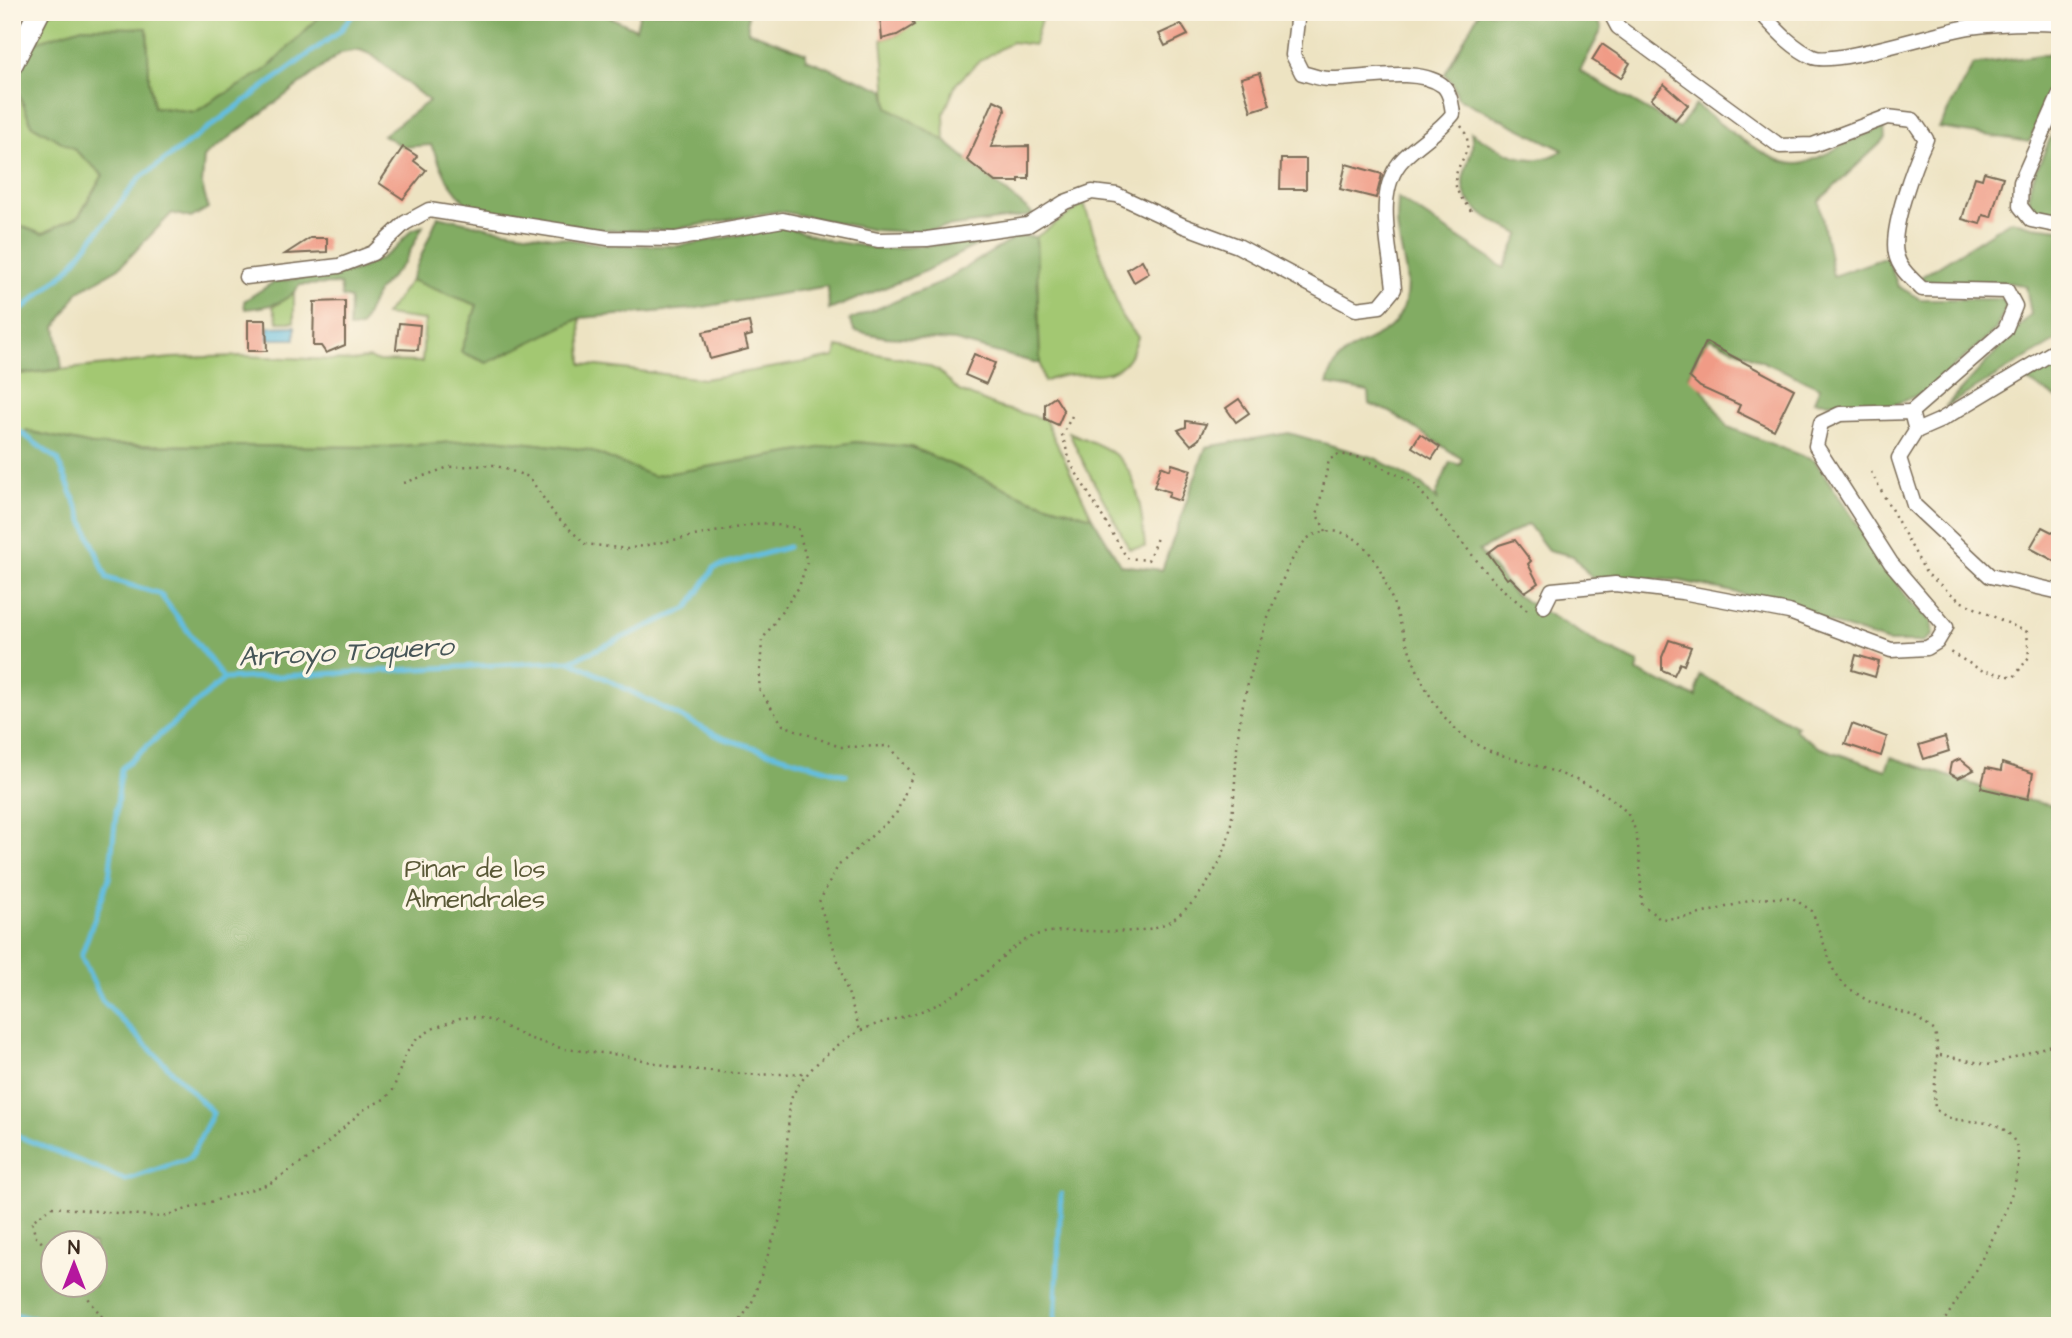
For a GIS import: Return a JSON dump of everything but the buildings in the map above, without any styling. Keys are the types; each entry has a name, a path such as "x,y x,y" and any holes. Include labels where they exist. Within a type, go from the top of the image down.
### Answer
{"main road":[{"path":"12,64 39,12"}],"street":[{"path":"246,277 339,266 373,253 405,223 429,210 608,238 676,239 783,220 878,240 927,239 1028,225 1065,202 1092,192 1117,195 1184,226 1238,246 1356,310 1380,306 1394,289 1385,210 1389,180 1402,160 1443,126 1452,114 1452,102 1443,86 1424,77 1389,75 1326,79 1303,73 1293,55 1298,12"},
{"path":"1544,606 1552,590 1615,584 1789,612 1891,650 1927,648 1937,642 1946,627 1891,563 1816,446 1821,424 1840,414 1911,412 2005,330 2015,306 2007,291 1922,289 1904,272 1895,254 1898,231 1908,180 1926,139 1913,120 1887,117 1813,145 1780,146 1618,27 1609,12"},
{"path":"1760,12 1784,38 1815,58 1843,55 1969,27 2036,22 2060,24"},
{"path":"2060,94 2021,182 2020,206 2031,220 2060,226"},
{"path":"2060,348 1939,421 1916,431 1899,457 1914,505 1990,576 2060,592"},
{"path":"1911,412 1916,431"}],"path":[{"path":"1452,114 1468,136 1468,152 1456,170 1457,189 1473,214"},
{"path":"1072,416 1062,435 1071,464 1127,558 1148,560 1157,538"},
{"path":"1326,531 1317,515 1329,460 1339,454 1362,458 1413,482 1496,583 1543,621 1548,614 1544,606"},
{"path":"404,483 449,467 494,465 529,477 555,515 585,544 596,546 627,549 761,523 797,528 807,562 799,587 762,640 759,689 783,725 839,747 889,746 914,774 896,814 838,866 819,902 860,1030"},
{"path":"1871,472 1926,573 1960,601 2027,632 2029,657 2014,677 1981,670 1937,642"},
{"path":"737,1326 752,1302 782,1213 790,1102 794,1088 805,1073 860,1030 939,1004 977,980 1005,953 1040,934 1079,929 1148,930 1167,923 1186,909 1218,865 1228,835 1241,716 1249,676 1287,568 1305,539 1326,531 1339,531 1357,538 1376,557 1410,656 1429,696 1448,723 1463,736 1489,751 1570,777 1608,796 1625,811 1634,825 1642,904 1660,919 1689,917 1756,898 1791,897 1812,911 1833,969 1844,985 1868,1001 1914,1016 1935,1031 1940,1055 1932,1082 1935,1109 1951,1119 1984,1121 2009,1134 2017,1146 2019,1164 2001,1220 1985,1256 1941,1326"},
{"path":"38,1240 32,1221 52,1208 161,1217 269,1184 315,1154 363,1110 386,1098 393,1090 405,1055 416,1040 432,1029 460,1018 475,1017 493,1021 528,1038 564,1049 621,1055 677,1068 756,1075 805,1073"},
{"path":"1940,1055 1990,1065 2021,1058 2060,1042"},
{"path":"89,1300 109,1326"}],"green space":[{"path":"49,12 324,12 267,69 195,112 154,107 149,80 147,28 35,42"},
{"path":"324,12 599,12 636,29 640,12 747,12 748,31 806,53 806,59 885,90 888,107 945,141 1034,215 911,232 874,230 779,211 670,230 604,230 469,208 447,179 431,145 403,147 383,135 429,101 372,55 360,50 341,53 204,157 202,185 208,208 191,218 172,213 119,268 79,291 56,327 62,369 12,375 12,223 42,234 79,216 103,175 74,149 32,125 14,83 35,42 82,27 147,28 149,80 154,107 195,112 267,69"},
{"path":"931,12 1043,12 1034,45 1012,42 978,62 956,84 944,113 945,141 888,107 882,39 897,35"},
{"name":"Pinar de los Almendrales","path":"1479,12 1537,12 1553,17 1561,12 1594,12 1602,29 1580,71 1679,128 1695,105 1763,153 1792,164 1804,163 1884,128 1885,139 1819,201 1833,276 1887,257 1898,286 1920,299 2004,299 2006,308 1995,331 1925,392 1891,406 1814,401 1820,387 1710,338 1698,354 1689,376 1697,381 1728,427 1815,461 1907,598 1931,621 1933,635 1922,642 1888,642 1743,594 1676,580 1591,577 1573,556 1548,550 1528,524 1479,551 1514,594 1601,645 1639,663 1637,672 1696,697 1700,675 1797,726 1794,729 1818,747 1886,770 1891,757 2011,797 2060,807 2060,1326 12,1326 12,437 27,431 92,445 387,447 494,439 589,450 653,476 855,442 911,447 1030,499 1092,517 1121,565 1162,570 1206,447 1289,433 1375,458 1422,485 1438,501 1436,495 1450,462 1460,465 1462,459 1390,412 1369,404 1368,392 1327,384 1334,367 1344,355 1379,335 1399,317 1405,301 1407,283 1397,227 1398,198 1504,268 1520,234 1481,213 1466,196 1463,186 1472,149 1471,132 1493,146 1528,159 1551,156 1563,150 1458,98 1453,84 1445,74"},
{"path":"2060,46 2060,80 2029,142 1939,128 1973,65 2053,53"},
{"path":"14,83 32,125 74,149 103,175 79,216 42,234 12,223"},
{"path":"2060,116 2060,218 2044,217 2029,204 2030,185"},
{"path":"1084,204 1122,318 1138,337 1131,355 1122,366 1099,374 1059,377 1044,382 1040,364 1036,237"},
{"path":"438,216 491,228 609,245 678,246 785,227 831,241 881,249 985,241 921,273 829,310 828,286 691,309 580,318 487,363 461,352 477,305 411,280"},
{"path":"2011,220 2032,226 2060,229 2060,338 1945,407 2031,314 2026,286 1999,282 1945,283 1918,279"},
{"path":"423,226 404,263 377,292 361,327 349,328 350,299 342,297 340,284 300,285 282,301 245,309 244,301 274,282 355,271 380,259 396,248 411,230"},
{"path":"1018,236 1036,237 1040,364 955,341 885,337 855,331 849,320 938,284"},
{"path":"411,280 477,305 461,352 487,363 580,318 582,364 704,379 835,357 837,347 916,361 939,371 959,391 998,407 1045,419 1092,517 1030,499 911,447 856,442 653,477 589,450 494,439 387,447 92,445 27,431 12,437 12,375 172,358 245,356 353,361 369,358 375,361 422,362 425,320 385,315"},
{"path":"294,293 294,322 278,322 273,307"},
{"path":"2060,355 2060,400 2024,379"},
{"path":"1069,432 1104,447 1123,462 1138,497 1145,547 1129,549"}],"water":[{"path":"295,326 295,339 268,339 268,327"}],"waterway":[{"path":"12,318 67,271 139,179 340,31 355,12"},
{"path":"12,426 58,460 107,578 160,594 224,679"},
{"path":"571,661 688,608 714,568 788,547"},
{"name":"Arroyo Toquero","path":"12,1131 20,1137 126,1180 190,1158 213,1113 102,1000 81,956 109,878 121,769 224,679 571,661 722,738 846,775"},
{"path":"1055,1326 1061,1194"},
{"name":"Arroyo Toquero","path":"12,1314 47,1321 55,1326"}]}
